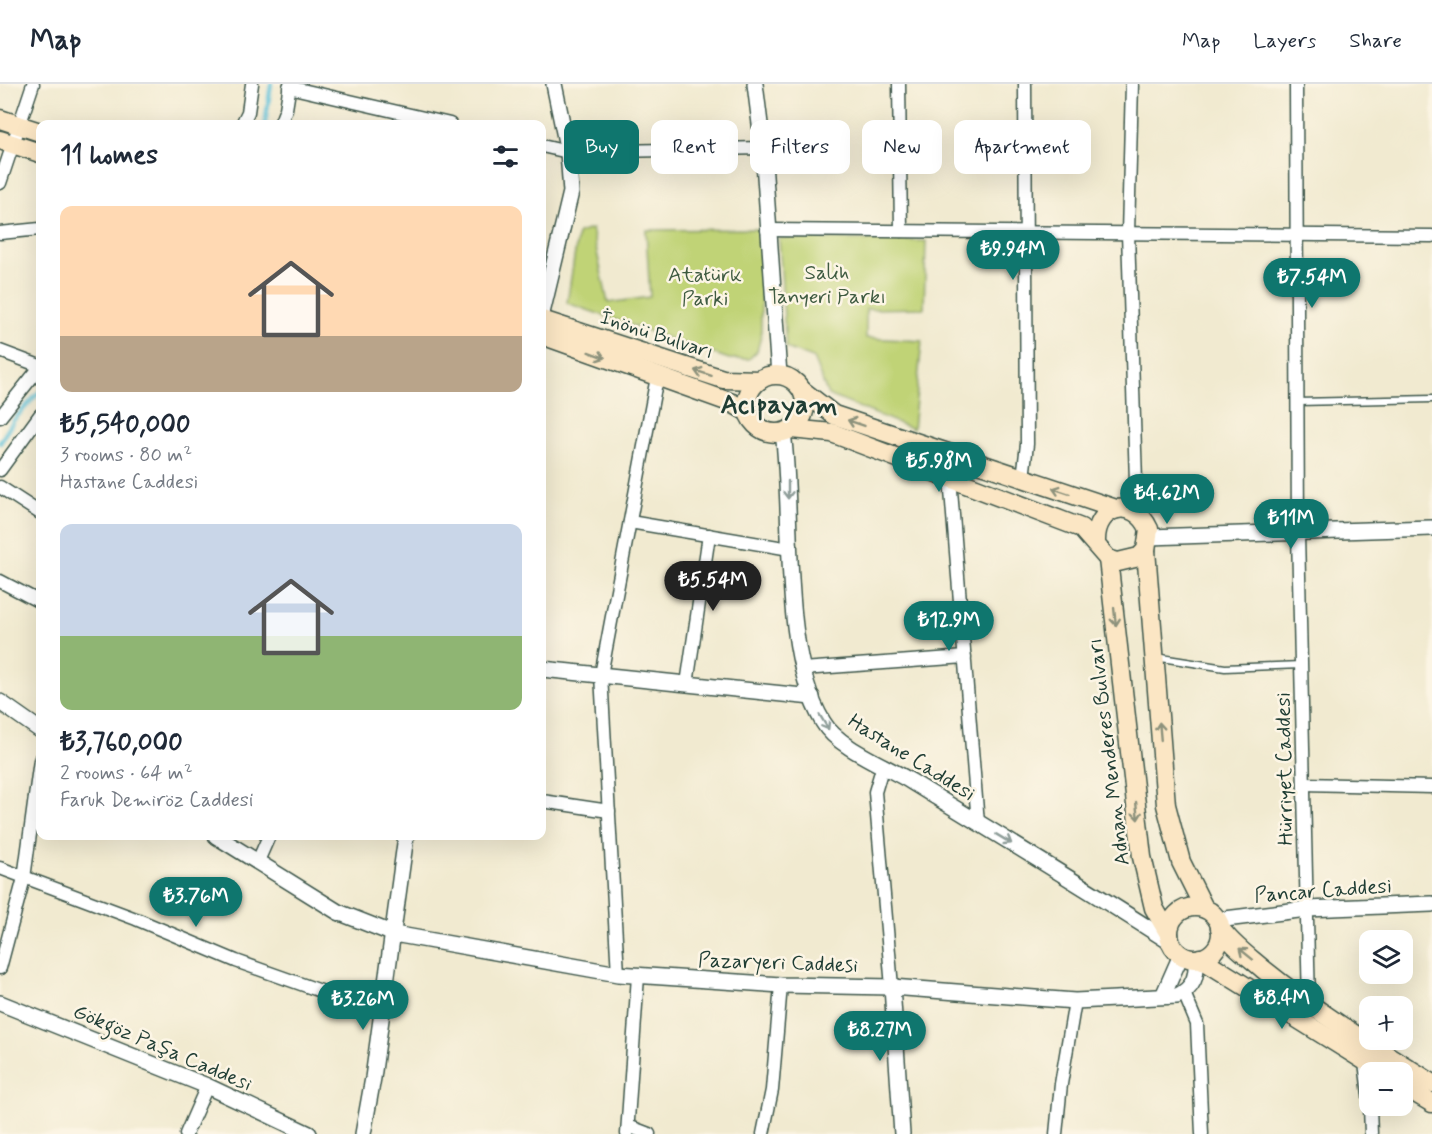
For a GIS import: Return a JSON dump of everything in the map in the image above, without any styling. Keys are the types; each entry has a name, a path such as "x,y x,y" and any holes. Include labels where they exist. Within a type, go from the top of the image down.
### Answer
{"main road":[{"path":"0,118 36,131"},
{"path":"7,142 36,152"},
{"name":"İnönü Bulvarı","path":"546,321 723,379 760,380"},
{"name":"İnönü Bulvarı","path":"546,336 732,403 748,412"},
{"path":"1148,543 1139,557 1129,562 1108,559 1096,542 1081,528 950,478 832,434 787,430 774,433 758,426 748,412 749,394 760,380 779,375 797,383 803,391 834,415 1116,509 1127,508 1137,512 1145,520 1148,543 1154,657 1166,805 1180,862 1229,941 1309,1004 1432,1083"},
{"path":"787,430 798,423 805,408 803,391"},
{"path":"1096,542 1099,521 1116,509"},
{"name":"Adnan Menderes Bulvarı","path":"1108,559 1142,857 1154,908 1183,949 1365,1062"},
{"path":"1186,908 1214,919 1217,945 1211,952 1183,949 1169,926 1178,913 1186,908"},
{"path":"1413,1092 1432,1103"}],"street":[{"path":"0,183 7,142 21,126 33,84"},
{"path":"244,120 248,112 252,84"},
{"path":"554,84 564,133"},
{"path":"755,84 760,120"},
{"path":"899,84 901,231"},
{"path":"1023,478 1027,444 1028,232 1025,84"},
{"path":"1132,84 1128,233 1137,512"},
{"name":"Hürriyet Caddesi","path":"1296,84 1298,534 1309,1004"},
{"path":"282,120 290,85 434,120"},
{"path":"546,147 564,151"},
{"path":"639,151 750,148"},
{"path":"546,296 571,192 570,174"},
{"path":"764,174 779,375"},
{"path":"0,233 36,230"},
{"path":"767,230 1432,236"},
{"path":"0,351 36,365"},
{"path":"0,417 36,372"},
{"path":"618,974 601,675 657,376"},
{"path":"0,470 36,420"},
{"name":"Hastane Caddesi","path":"787,430 794,608 803,669 822,722 834,737 1183,949"},
{"path":"950,478 978,823"},
{"path":"0,487 36,510"},
{"path":"630,522 790,549"},
{"path":"1148,543 1432,528"},
{"path":"687,684 709,535"},
{"path":"0,581 36,600"},
{"path":"803,669 965,657"},
{"path":"546,669 812,697"},
{"path":"0,702 36,727"},
{"path":"883,765 875,792 902,1134"},
{"path":"1304,784 1432,787"},
{"path":"0,968 24,878 36,790"},
{"path":"546,802 609,811"},
{"name":"Pazaryeri Caddesi","path":"223,840 338,912 394,934 618,974 781,986 892,987 1076,1001 1184,993"},
{"path":"258,861 267,840"},
{"path":"363,1134 383,1013 406,840"},
{"path":"0,868 136,919 236,961 383,1013"},
{"name":"Pancar Caddesi","path":"1214,919 1307,909 1432,904"},
{"path":"1183,949 1194,980 1184,993 1197,1024 1202,1134"},
{"path":"1163,996 1183,949"},
{"path":"638,976 627,1130 649,1134"},
{"path":"763,1134 772,1090 781,986"},
{"path":"1056,1134 1061,1084 1076,1001"},
{"name":"Gökgöz Paşa Caddesi","path":"2,1008 207,1086 309,1134"},
{"path":"186,1134 207,1086"},
{"path":"1370,1116 1371,1134"}],"lane":[{"path":"1298,402 1432,399"},
{"path":"1154,657 1225,668 1301,665"}],"green space":[{"name":"Atatürk Parki","path":"592,229 608,303 650,297 646,230 761,229 761,336 757,351 749,359 729,359 567,303 578,233"},
{"name":"Salih Tanyeri Parkı","path":"779,238 926,241 924,308 866,309 866,338 922,341 913,429 828,395 813,358 786,348"}],"waterway":[{"path":"266,120 271,84"},
{"path":"0,443 13,421 36,395"}],"district":[{"name":"Acıpayam","path":"779,404"}]}
